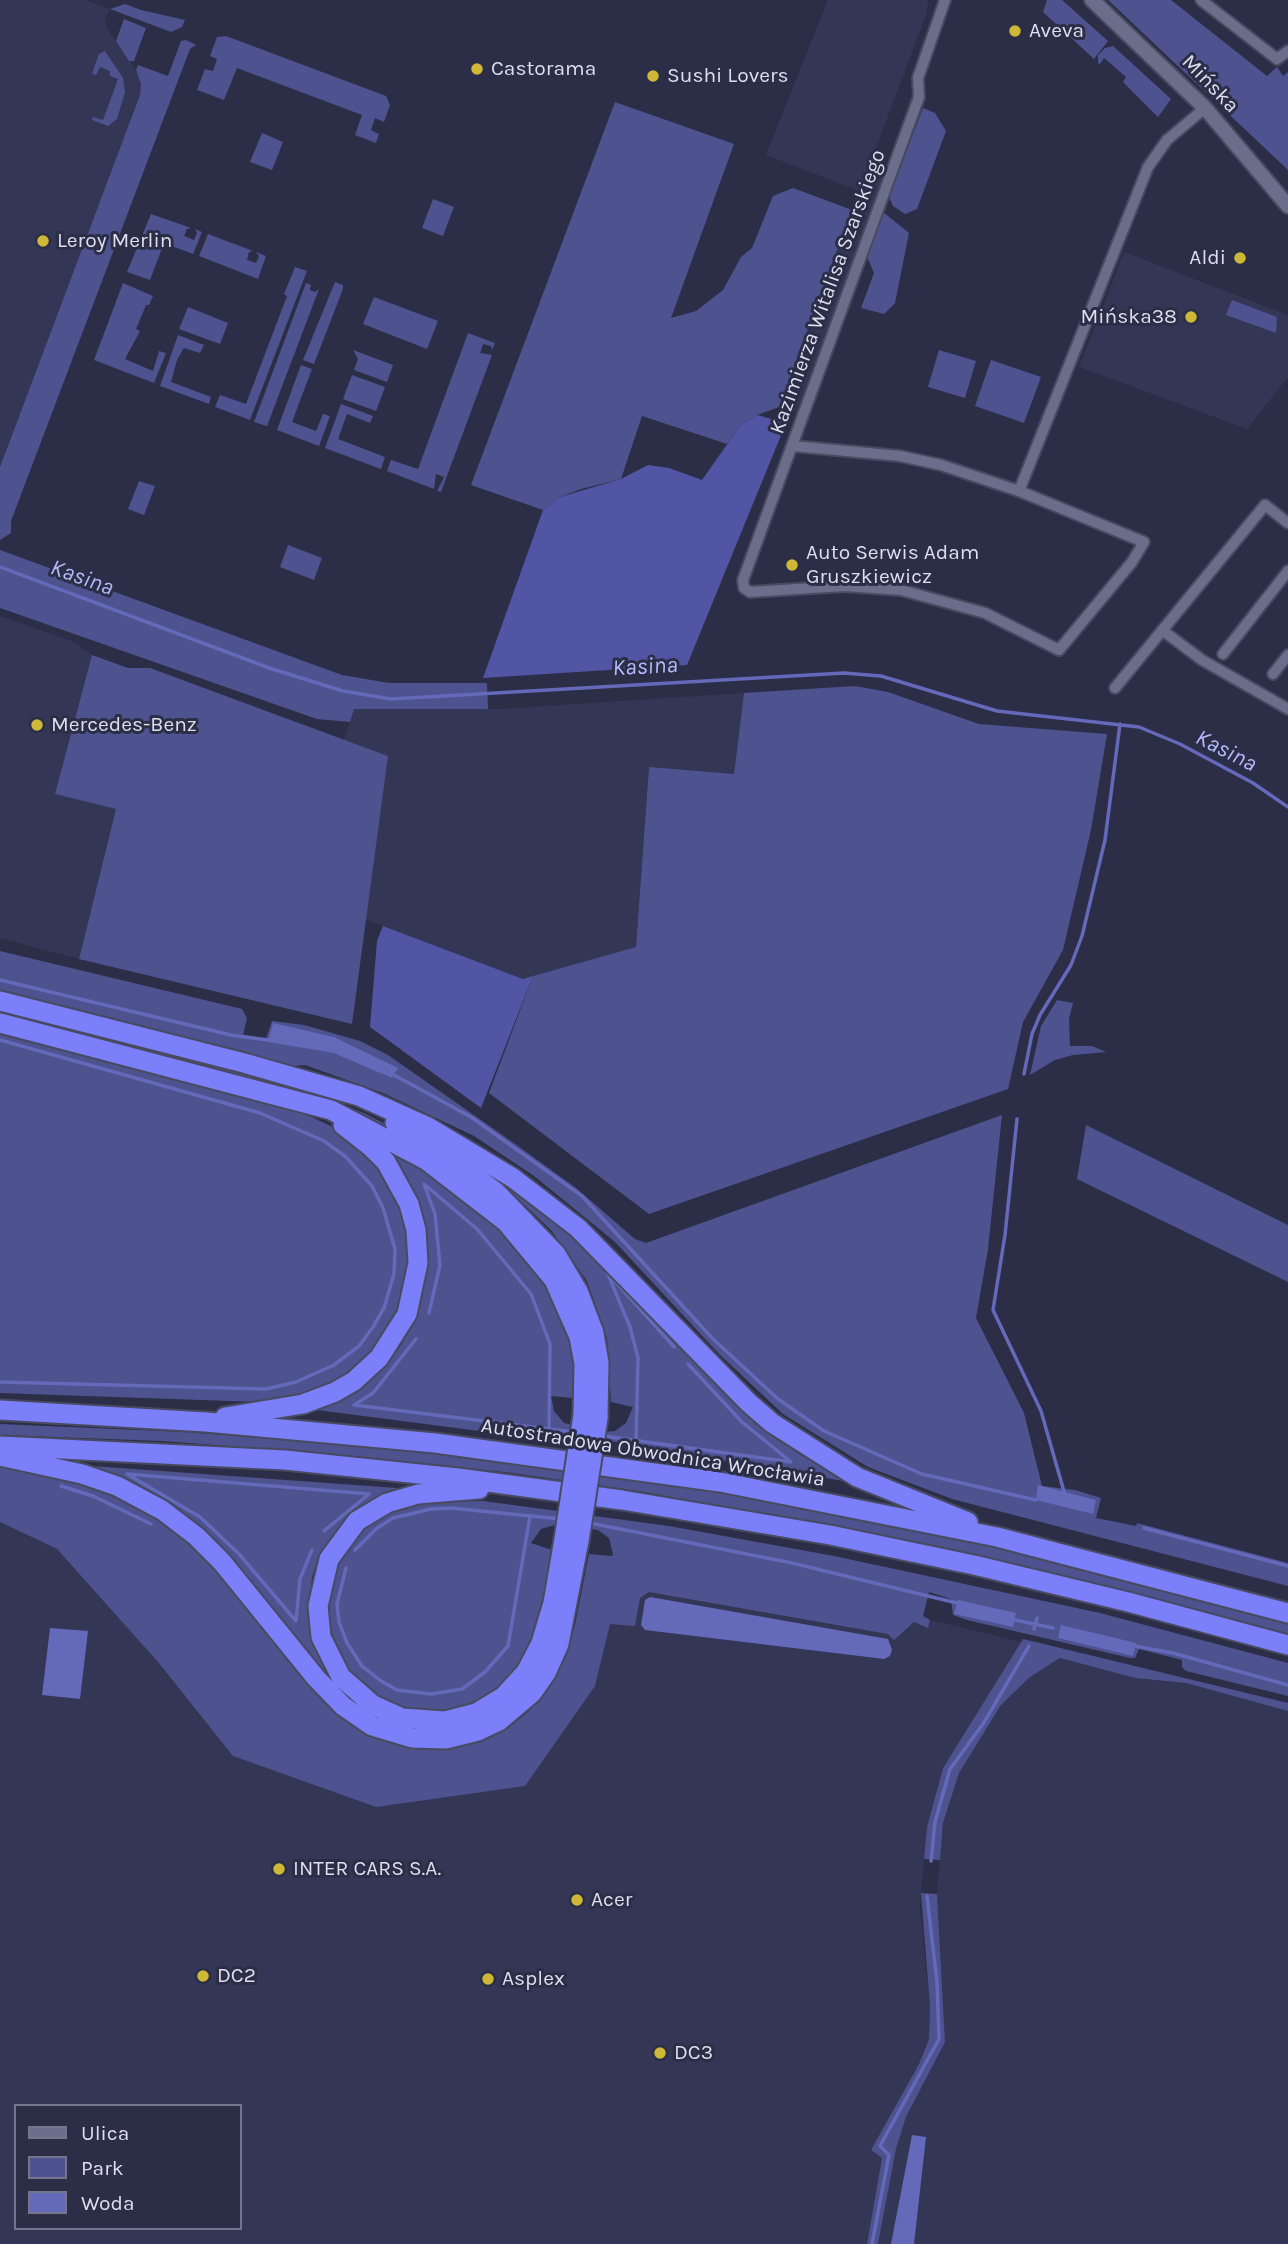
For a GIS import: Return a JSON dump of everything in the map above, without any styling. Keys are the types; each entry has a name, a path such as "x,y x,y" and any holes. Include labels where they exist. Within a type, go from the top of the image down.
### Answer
{"highway":[{"path":"0,1001 253,1065 359,1096 419,1122 473,1152 524,1186 586,1235 749,1403 814,1452 878,1487 951,1514 997,1537"},
{"path":"0,1023 331,1110 416,1154 486,1204 529,1247 559,1289 576,1328 584,1364 590,1416"},
{"path":"0,1456 82,1474 129,1492 162,1510 196,1536 222,1562 316,1678 343,1706 372,1726 412,1738 446,1739 470,1734 499,1721 532,1693 546,1673 559,1644 571,1540 599,1363 594,1333 578,1291 549,1245 496,1192 445,1154 393,1123 319,1085"},
{"path":"206,1422 303,1404 354,1381 379,1358 394,1338 407,1314 415,1287 416,1230 410,1204 391,1170 371,1147 352,1131 289,1098"},
{"name":"Autostradowa Obwodnica Wrocławia","path":"0,1410 206,1422 484,1449 720,1482 997,1537 1288,1613"},
{"path":"0,1446 285,1460 526,1486 701,1512 912,1552 1128,1602 1288,1645"},
{"path":"526,1486 408,1497 376,1509 349,1529 329,1559 318,1606 324,1647 341,1677 363,1699 402,1718 445,1721 486,1708 519,1681 537,1653 571,1540"}],"street":[{"name":"Kazimierza Witalisa Szarskiego","path":"945,0 918,78 919,97 743,580 744,588 750,592 844,586 901,590 985,613 1059,650 1132,562 1144,542 1019,491"},
{"name":"Mińska","path":"1091,0 1205,108 1288,206"},
{"path":"1201,0 1277,59 1288,51"},
{"path":"793,446 910,458 1019,491 1148,167 1167,140 1205,108"},
{"path":"1115,688 1265,505 1288,523"},
{"path":"1223,654 1288,571"},
{"path":"1162,630 1202,660 1288,709"},
{"path":"1273,674 1288,655"}],"shaded area":[{"path":"0,0 85,0 110,9 105,18 106,27 138,73 141,84 140,95 0,467"},
{"path":"828,0 928,0 927,12 873,156 888,165 796,412 779,407 859,191 766,155"},
{"path":"1124,252 1288,315 1288,377 1247,429 1079,367"},
{"path":"757,415 786,423 687,665 483,678 543,510 560,497 621,479 648,465 669,468 702,480 740,426"},
{"name":"Mercedes-Benz","path":"0,616 74,642 92,655 56,793 116,809 79,959 0,938"},
{"path":"744,693 734,774 649,768 636,947 523,979 365,919 388,756 344,740 354,709 501,709"},
{"path":"383,926 523,979 533,976 481,1108 370,1027 377,941"},
{"path":"0,1522 57,1549 158,1662 233,1755 376,1807 595,1686 624,1562 926,1619 1022,1642 943,1768 927,1827 920,1906 930,2006 929,2039 919,2064 871,2151 882,2158 867,2244 0,2244"},
{"path":"1060,1658 1135,1678 1186,1683 1288,1711 1288,2244 878,2244 896,2149 906,2117 945,2042 937,1894 943,1823 959,1773 1001,1705 1030,1677"}],"green space":[{"path":"1047,0 1062,0 1108,41 1094,59 1043,12"},
{"path":"1108,0 1171,0 1267,76 1277,67 1283,76 1288,72 1288,170"},
{"path":"125,4 185,20 182,27 171,32 110,9"},
{"path":"124,19 146,28 134,61 129,61 116,41"},
{"path":"226,36 386,96 390,105 384,122 375,118 371,130 379,134 376,143 355,135 362,115 237,68 224,100 197,90 205,69 213,71 217,59 210,56 217,37"},
{"path":"186,40 196,45 190,49 11,521 11,533 0,540 0,467 140,95 141,84 136,70 138,65 168,76 181,41"},
{"path":"1113,46 1171,99 1158,117 1123,82 1126,77 1104,58 1098,63 1098,55 1105,48"},
{"path":"105,51 123,78 125,92 117,119 108,126 92,120 93,117 103,120 118,79 110,76 110,71 100,67 96,75 92,74 99,54"},
{"path":"615,102 734,144 671,318 696,311 723,290 741,257 752,248 773,196 793,188 852,210 779,407 757,415 740,426 727,444 642,416 621,479 560,497 543,510 471,485"},
{"path":"923,108 935,113 946,131 917,209 905,214 893,206 889,197"},
{"path":"262,133 283,142 272,170 250,162"},
{"path":"433,199 454,207 443,236 422,228"},
{"path":"883,212 909,233 895,303 884,314 861,308 874,273 867,256"},
{"path":"151,214 191,228 187,229 184,236 194,240 197,233 195,229 202,232 193,254 164,243 150,280 127,272"},
{"path":"208,234 253,251 249,252 247,260 256,263 259,256 256,252 266,256 258,279 199,256"},
{"path":"295,267 307,271 250,420 215,407 220,395 246,404 287,296 284,294"},
{"path":"335,282 343,285 343,289 314,364 303,360"},
{"path":"123,283 153,296 149,305 146,305 136,329 140,331 125,359 153,371 159,351 166,353 154,383 94,360"},
{"path":"306,283 311,285 310,290 315,292 319,289 267,426 254,422"},
{"path":"374,297 438,321 427,349 363,324"},
{"path":"1232,300 1277,317 1276,333 1226,315"},
{"path":"188,307 228,323 220,344 179,329"},
{"path":"468,333 495,343 492,350 491,346 483,344 480,353 492,355 441,492 437,491 444,477 436,474 434,489 387,471 391,460 418,469"},
{"path":"178,335 204,345 200,353 184,348 177,360 171,382 211,397 209,404 160,386"},
{"path":"353,350 393,365 387,382 354,370 358,359"},
{"path":"939,350 976,361 965,398 928,387"},
{"path":"991,360 1041,377 1024,423 975,406"},
{"path":"301,365 312,369 292,422 316,431 323,414 330,416 319,446 277,430"},
{"path":"352,375 385,387 376,411 343,399"},
{"path":"341,404 373,416 370,423 347,414 338,439 385,457 381,469 325,448"},
{"path":"139,481 155,486 144,515 128,509"},
{"path":"288,545 322,558 314,580 280,567"},
{"path":"0,550 342,675 389,683 487,683 488,709 354,709 350,722 317,719 0,608"},
{"path":"92,655 128,668 150,668 388,756 352,1024 79,959 116,809 55,794"},
{"path":"855,686 888,692 979,724 1107,734 1091,830 1063,950 1023,1022 1008,1089 649,1214 489,1093 533,976 636,947 649,767 734,774 744,693"},
{"path":"0,951 242,1009 247,1018 243,1035 266,1039 272,1021 304,1025 360,1041 388,1055 518,1146 576,1188 635,1239 646,1243 1002,1115 988,1249 976,1318 1024,1413 1042,1486 1075,1490 1101,1498 1096,1518 1136,1526 1137,1523 1288,1563 1288,1586 952,1499 868,1467 783,1414 719,1354 615,1242 534,1176 474,1136 383,1093 305,1065 294,1066 0,991"},
{"path":"1057,1000 1073,1003 1069,1019 1070,1046 1092,1046 1106,1052 1073,1055 1055,1060 1030,1075 1041,1026"},
{"path":"0,1008 282,1080 366,1114 400,1132 557,1274 405,1142 0,1016"},
{"path":"0,1034 303,1113 335,1128 374,1161 400,1205 408,1233 409,1260 398,1313 379,1344 354,1370 336,1382 307,1395 259,1402 0,1393"},
{"path":"1086,1125 1288,1225 1288,1282 1077,1179"},
{"path":"387,1150 426,1169 494,1222 542,1276 570,1332 577,1377 573,1398 551,1396 554,1411 564,1423 605,1432 615,1431 626,1423 633,1407 611,1402 607,1338 587,1281 551,1230 497,1179 556,1218 758,1423 799,1454 849,1482 604,1440 603,1447 317,1410 342,1400 382,1368 402,1344 418,1309 427,1260 423,1218 410,1184"},
{"path":"0,1424 185,1432 367,1446 559,1468 701,1489 935,1534 1040,1558 1288,1623 1288,1634 1120,1589 939,1547 645,1492 513,1473 334,1454 162,1441 0,1435"},
{"path":"0,1466 101,1488 160,1519 221,1573 309,1681 308,1685 336,1713 368,1735 410,1748 439,1750 473,1744 505,1730 527,1713 545,1693 564,1659 575,1625 589,1554 613,1554 609,1538 598,1530 558,1524 541,1529 531,1543 552,1550 550,1561 553,1562 536,1636 520,1666 497,1691 474,1704 449,1712 401,1708 384,1701 359,1684 342,1663 330,1636 326,1610 336,1564 357,1533 381,1515 419,1502 483,1501 669,1526 834,1556 1100,1613 1288,1663 1288,1696 1186,1671 1182,1667 1182,1660 1139,1649 1135,1658 1130,1658 967,1620 953,1615 951,1599 929,1592 923,1616 930,1620 928,1628 914,1622 894,1640 888,1634 649,1592 640,1598 635,1626 610,1624 595,1686 525,1786 376,1807 233,1756 158,1662 57,1549 0,1522"},
{"path":"92,1466 397,1488 352,1513 321,1553 312,1577 309,1608 313,1640 321,1658 389,1719 509,1706 382,1722 338,1692 228,1555 151,1494"},
{"path":"1023,1639 1288,1703 1288,1711 1186,1683 1135,1678 1060,1658 1030,1677 1001,1705 959,1773 943,1823 940,1860 924,1859 927,1827 943,1768"},
{"path":"921,1893 937,1894 945,2042 906,2117 896,2149 878,2244 867,2244 882,2158 871,2150 919,2064 929,2039 930,2006"}],"water":[{"path":"273,1023 334,1037 398,1068 392,1078 334,1053 268,1042"},
{"path":"1038,1485 1096,1500 1093,1514 1036,1500"},
{"path":"650,1597 888,1639 892,1650 890,1656 884,1659 645,1630 641,1625 645,1600"},
{"path":"958,1600 1016,1613 1013,1627 954,1614"},
{"path":"1061,1625 1136,1643 1133,1656 1058,1638"},
{"path":"50,1628 88,1631 80,1699 42,1695"},
{"path":"912,2135 926,2137 914,2244 891,2244"}],"waterway":[{"name":"Kasina","path":"0,567 272,669 343,691 391,699 844,673 881,676 997,711 1139,727 1180,744 1253,783 1288,807"},
{"path":"1024,1074 1032,1034 1040,1015 1071,965 1082,936 1105,840 1120,724"},
{"path":"0,980 231,1035 268,1040"},
{"path":"0,1040 260,1113 324,1141 346,1157 372,1186 383,1208 395,1249 394,1274 384,1308 359,1346 334,1365 296,1382 266,1389 0,1382"},
{"path":"394,1075 471,1117 582,1196 713,1339 778,1399 824,1431 922,1474 1036,1500"},
{"path":"1017,1119 1005,1235 993,1310 1041,1411 1065,1495"},
{"path":"416,1339 373,1393 354,1405 549,1429 550,1344 531,1294 477,1229 424,1184 435,1214 440,1265 429,1313"},
{"path":"636,1441 638,1358 630,1327 607,1272 674,1347"},
{"path":"603,1436 791,1462 742,1422 688,1364"},
{"path":"549,1429 574,1432"},
{"path":"312,1550 300,1579 296,1621 239,1554 200,1517 127,1474 369,1494 324,1531"},
{"path":"61,1486 93,1496 151,1524"},
{"path":"355,1550 377,1528 393,1518 431,1509 451,1508 561,1519"},
{"path":"346,1568 337,1604 339,1622 347,1643 362,1666 397,1690 431,1694 462,1689 485,1672 508,1646 530,1516"},
{"path":"590,1523 792,1563 957,1603"},
{"path":"1144,1528 1288,1566"},
{"path":"1034,1629 1037,1618"},
{"path":"1015,1620 1053,1628"},
{"path":"931,1861 935,1822 950,1769 983,1724 1029,1646"},
{"path":"1135,1646 1173,1653 1288,1685"},
{"path":"872,2244 889,2155 880,2146 939,2039 937,1982 927,1896"}],"place":[{"name":"Aveva","path":"1015,31"},
{"name":"Castorama","path":"477,69"},
{"name":"Sushi Lovers","path":"653,76"},
{"name":"Leroy Merlin","path":"43,241"},
{"name":"Aldi","path":"1240,258"},
{"name":"Mińska38","path":"1191,317"},
{"name":"Auto Serwis Adam Gruszkiewicz","path":"792,565"},
{"name":"Mercedes-Benz","path":"37,725"},
{"name":"INTER CARS S.A.","path":"279,1869"},
{"name":"Acer","path":"577,1900"},
{"name":"DC2","path":"203,1976"},
{"name":"Asplex","path":"488,1979"},
{"name":"DC3","path":"660,2053"}]}
